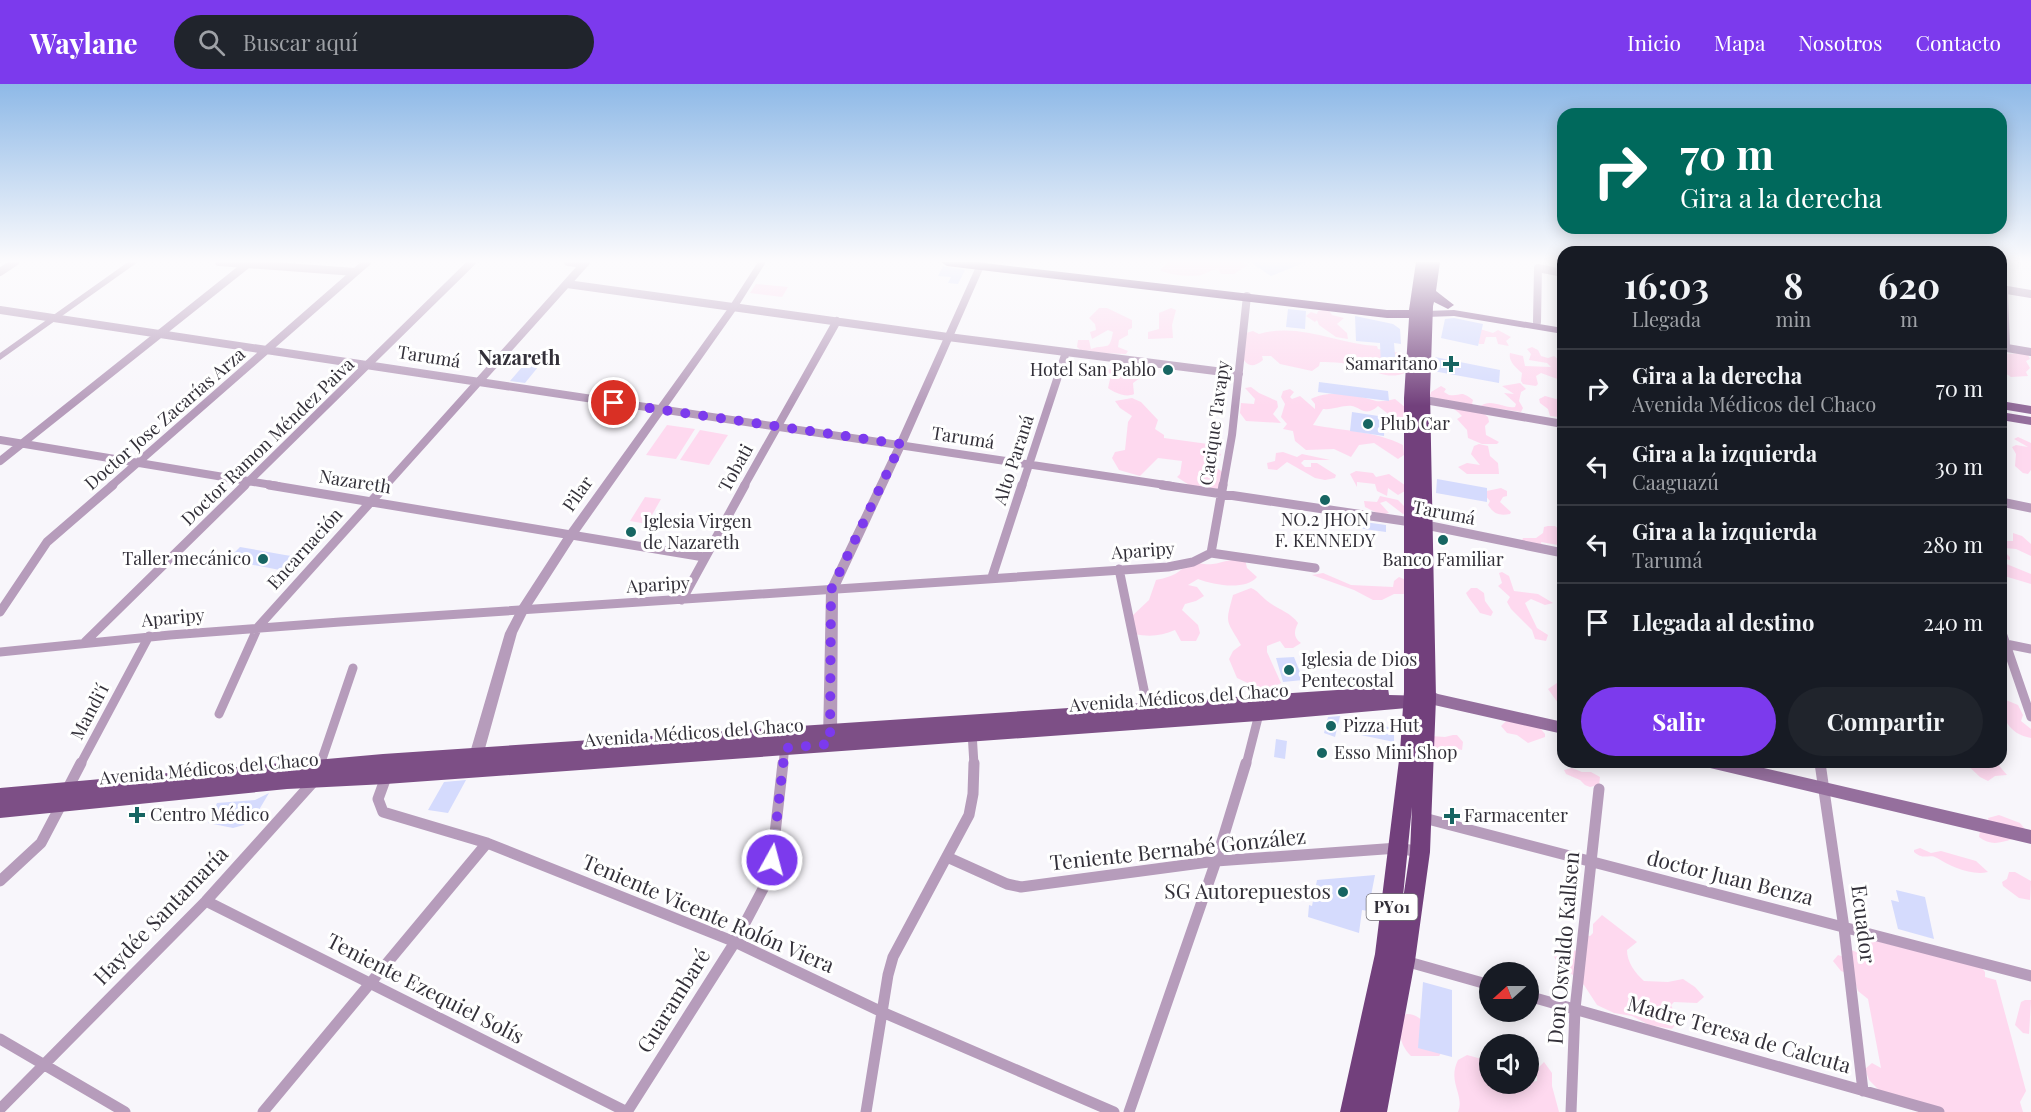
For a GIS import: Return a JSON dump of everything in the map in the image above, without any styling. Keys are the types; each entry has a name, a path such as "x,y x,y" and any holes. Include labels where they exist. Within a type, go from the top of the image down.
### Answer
{"highway":[{"path":"1372,310 1390,312 1412,310"},
{"path":"1374,310 1390,312 1407,327 1414,340"},
{"name":"PY01","path":"1375,1112 1404,961 1420,852 1423,697 1414,340 1423,310"},
{"name":"PY01","path":"1417,399 1423,310"},
{"name":"PY01","path":"1352,1112 1386,954 1398,848 1423,697"}],"main road":[{"path":"1426,310 1439,315 1448,310"},
{"path":"1455,310 1557,328"},
{"path":"1457,310 1537,322 1557,327"},
{"path":"2007,406 2031,410"},
{"path":"2007,417 2031,421"},
{"path":"1423,697 1557,727"},
{"name":"Avenida Médicos del Chaco","path":"0,795 65,796 317,773 1149,714 1423,697"},
{"name":"Avenida Médicos del Chaco","path":"317,773 386,777 474,763"},
{"path":"1736,768 2031,837"},
{"name":"Avenida Médicos del Chaco","path":"0,810 65,796"}],"street":[{"name":"Tarumá","path":"0,310 158,336 267,350 901,444 1417,524 1557,552"},
{"path":"0,357 65,310"},
{"path":"0,461 190,310"},
{"name":"Doctor Jose Zacarías Arza","path":"0,612 47,542 312,310"},
{"name":"Doctor Ramon Méndez Paiva","path":"85,642 424,310"},
{"name":"Encarnación","path":"219,714 258,627 544,310"},
{"name":"Pilar","path":"474,763 511,633 524,609 571,535 732,310"},
{"path":"749,310 1239,374"},
{"path":"831,738 831,590 901,444 960,310"},
{"name":"Cacique Tavapy","path":"1211,553 1239,374 1245,310"},
{"path":"1537,310 1537,322"},
{"name":"Tobati","path":"682,600 837,321"},
{"path":"2007,349 2031,352"},
{"name":"Alto Paraná","path":"992,577 1066,352"},
{"path":"1417,399 1557,423"},
{"name":"Nazareth","path":"0,440 704,557"},
{"path":"2007,503 2031,508"},
{"name":"Aparipy","path":"0,651 258,627 1119,569 1191,563 1202,560 1211,553 1314,568"},
{"path":"1119,569 1149,714"},
{"name":"Mandi'í","path":"0,881 40,843 149,636"},
{"path":"2007,645 2031,650"},
{"path":"2007,654 2031,717"},
{"name":"Haydée Santamaría","path":"0,1109 206,901 317,773 353,668"},
{"path":"1128,1112 1216,861 1261,707"},
{"path":"866,1112 888,975 893,957 969,815 974,798 972,727"},
{"name":"Guarambaré","path":"627,1112 735,942 769,874 785,741"},
{"name":"Ecuador","path":"1821,768 1844,927 1863,1091"},
{"name":"Teniente Vicente Rolón Viera","path":"386,777 377,796 378,805 383,812 487,843 735,942 882,1012 1114,1112"},
{"name":"Don Osvaldo Kallsen","path":"1571,1112 1575,1009 1599,789"},
{"name":"doctor Juan Benza","path":"1420,817 2031,976"},
{"path":"263,1112 372,984 487,843"},
{"name":"Teniente Bernabé González","path":"947,857 1007,884 1021,886 1216,861 1398,848 1420,852"},
{"name":"Teniente Ezequiel Solís","path":"206,901 627,1112"},
{"path":"1404,961 1479,982"},
{"name":"Madre Teresa de Calcuta","path":"1539,999 1939,1112"},
{"path":"0,1039 125,1112"}],"shaded area":[{"path":"1097,310 1111,310 1132,320 1132,328 1128,330 1128,335 1119,340 1118,347 1128,351 1126,354 1101,353 1094,356 1089,353 1090,350 1083,352 1077,347 1078,340 1089,340 1091,349 1109,345 1113,332 1108,330 1092,339 1090,332 1096,330 1095,324 1089,318"},
{"path":"1176,310 1172,325 1173,338 1148,339 1148,332 1159,329 1159,313"},
{"path":"1329,310 1332,315 1344,318 1337,324 1347,333 1348,339 1336,337 1319,325 1317,320 1315,322 1306,316 1311,312 1317,314 1318,311"},
{"path":"1480,329 1493,333 1498,330 1511,337 1506,341 1509,346 1498,344 1496,337 1486,337 1484,344 1479,344 1477,341"},
{"path":"1253,331 1259,334 1274,331 1304,332 1377,346 1378,349 1405,354 1407,372 1390,376 1362,367 1325,362 1320,362 1319,366 1312,371 1280,364 1271,356 1262,356 1263,360 1258,364 1250,365 1237,349 1246,333"},
{"path":"1532,347 1538,350 1541,356 1548,358 1554,356 1557,358 1557,379 1541,373 1536,376 1538,384 1536,386 1523,384 1522,373 1511,362 1510,353 1523,356 1525,366 1551,367 1547,363 1529,360 1531,354 1527,349"},
{"path":"2027,353 2030,359 2026,361 2030,368 2026,372 2028,376 2011,377 2007,374 2007,354"},
{"path":"1123,366 1138,369 1137,374 1140,378 1133,383 1134,394 1131,395 1114,392 1108,388 1111,375 1106,370"},
{"path":"1520,383 1526,389 1521,392 1519,401 1523,408 1521,412 1481,406 1493,403 1515,407 1516,404 1504,393 1514,394 1502,386"},
{"path":"1441,386 1449,395 1463,394 1473,400 1472,404 1488,417 1489,422 1485,426 1486,435 1499,442 1497,444 1482,444 1468,438 1467,430 1457,419 1462,416 1451,407 1430,396 1431,392"},
{"path":"1251,387 1277,401 1278,407 1273,414 1281,423 1246,421 1240,413 1241,403 1254,404 1255,399 1245,388"},
{"path":"1290,389 1294,392 1290,397 1292,399 1300,396 1315,409 1315,404 1311,399 1326,394 1352,395 1378,401 1395,399 1406,408 1407,416 1396,420 1378,406 1372,410 1363,411 1352,406 1345,406 1323,409 1313,425 1392,440 1403,445 1404,455 1398,459 1374,443 1359,445 1351,457 1334,449 1306,450 1295,441 1293,431 1283,429 1287,424 1281,417 1285,404 1281,397 1283,391"},
{"path":"1545,396 1557,399 1557,417 1550,416 1548,409 1540,403 1539,399"},
{"path":"1132,398 1141,402 1158,420 1155,429 1164,435 1164,438 1208,444 1208,447 1215,445 1221,455 1212,464 1225,474 1222,486 1214,491 1189,485 1177,477 1180,474 1182,461 1158,458 1140,476 1119,470 1112,458 1115,452 1125,450 1128,422 1132,416 1120,408 1115,401"},
{"path":"667,425 695,429 676,459 646,455"},
{"path":"700,430 728,435 709,465 680,460"},
{"path":"2018,437 2031,443 2031,470 2028,474 2015,466 2016,454 2012,447 2016,445 2028,447 2014,439"},
{"path":"1479,444 1488,446 1490,456 1498,463 1499,474 1467,474 1458,467 1467,463 1480,465 1471,454 1474,446"},
{"path":"1283,452 1297,457 1302,454 1330,460 1304,460 1301,463 1305,467 1311,467 1311,463 1317,463 1336,475 1335,478 1325,480 1315,478 1287,462 1277,470 1268,469 1267,463 1275,461 1276,453"},
{"path":"1356,471 1373,473 1376,477 1389,474 1406,486 1405,491 1398,495 1388,488 1387,496 1377,491 1375,484 1357,482 1357,487 1350,474"},
{"path":"1501,488 1507,491 1507,496 1503,497 1500,502 1511,512 1510,514 1495,512 1488,505 1490,501 1482,492"},
{"path":"1380,496 1398,500 1406,508 1406,513 1403,514 1386,501 1380,503 1389,513 1381,515 1365,507 1364,501 1377,502"},
{"path":"645,497 661,499 647,524 630,521"},
{"path":"1544,527 1557,528 1557,545 1541,542 1542,546 1521,542 1523,538 1536,538 1543,533"},
{"path":"2013,533 2022,536 2031,544 2031,556 2016,549 2007,548 2007,541 2013,541"},
{"path":"1245,559 1247,568 1257,577 1252,581 1229,586 1198,579 1188,585 1197,587 1204,596 1185,604 1182,610 1198,625 1200,633 1196,641 1181,641 1175,630 1155,635 1134,634 1131,617 1149,600 1156,580 1179,572 1188,560 1212,564"},
{"path":"2007,564 2031,574 2031,584 2007,577"},
{"path":"1502,572 1509,576 1514,591 1538,594 1553,603 1545,605 1531,599 1525,603 1537,628 1548,635 1546,641 1535,639 1532,630 1511,609 1507,602 1510,597 1498,586 1502,583 1499,573"},
{"path":"1323,573 1351,585 1393,587 1394,581 1399,577 1406,580 1408,594 1394,594 1382,600 1373,600 1354,590 1312,575"},
{"path":"1251,588 1289,614 1298,623 1295,636 1301,643 1293,648 1285,648 1280,641 1267,646 1267,652 1281,683 1265,691 1237,678 1229,659 1233,651 1241,645 1228,622 1233,595"},
{"path":"1471,588 1477,588 1484,593 1485,601 1493,612 1491,616 1480,613 1469,598 1466,593"},
{"path":"1557,683 1557,702 1548,689"},
{"path":"2007,700 2018,705 2023,715 2021,721 2031,729 2031,738 2017,733 2008,724"},
{"path":"1506,721 1539,727 1545,737 1528,743 1517,735 1507,733 1501,726"},
{"path":"1457,735 1463,742 1462,750 1451,747 1438,755 1429,754 1431,736"},
{"path":"1572,768 1582,772 1591,772 1600,777 1599,785 1590,787 1566,774 1564,770"},
{"path":"1970,768 2001,768 2007,775 1995,776 1988,781"},
{"path":"1999,815 2020,823 2029,834 1997,843 1985,841 1979,837 1980,831 1989,822 1988,818"},
{"path":"1920,848 1931,853 1941,851 1976,861 1988,872 1975,873 1954,867 1934,857 1921,856 1914,852"},
{"path":"2009,872 2015,872 2031,881 2030,900 2019,898 2003,886 2002,882 2007,879"},
{"path":"1602,915 1637,942 1627,950 1627,954 1632,967 1644,981 1668,982 1683,979 1704,997 1697,1003 1674,1002 1671,1005 1678,1021 1672,1029 1649,1025 1632,1016 1614,1013 1597,1005 1584,985 1556,960 1553,955 1557,947 1578,950 1585,935 1590,936 1593,933 1593,924"},
{"path":"1860,937 1981,967 1985,972 1985,977 1996,980 2026,1091 2020,1102 2023,1112 1936,1112 1879,1090 1869,1080 1865,1069 1872,1063 1881,1068 1868,999 1858,991 1853,976 1841,971 1833,961 1838,955 1844,957 1851,950 1859,953 1857,940"},
{"path":"2031,1000 2029,1034 2023,1033 2015,1025 2021,1002"},
{"path":"1406,1014 1413,1015 1428,1027 1442,1052 1439,1056 1411,1056 1407,1052 1400,1036 1401,1024"},
{"path":"1467,1055 1479,1058 1479,1094 1539,1094 1539,1067 1544,1062 1552,1073 1552,1086 1559,1112 1458,1112 1460,1106 1454,1075 1458,1060"}],"building":[{"path":"1288,310 1306,311 1305,329 1286,327"},
{"path":"1355,316 1393,324 1400,329 1401,344 1394,343 1396,367 1381,365 1380,343 1356,341"},
{"path":"1454,318 1483,324 1478,346 1441,338 1445,319"},
{"name":"Samaritano","path":"1435,357 1500,370 1499,383 1433,371"},
{"path":"529,359 543,361 525,383 510,381"},
{"path":"1319,382 1388,391 1389,401 1318,392"},
{"name":"Plub Car","path":"1352,412 1385,417 1384,436 1350,431"},
{"path":"1437,479 1487,488 1487,502 1436,493"},
{"path":"1350,520 1386,525 1386,532 1350,527"},
{"name":"Taller mecánico","path":"240,547 298,557 285,571 227,560"},
{"name":"Iglesia de Dios Pentecostal","path":"1294,657 1303,680 1283,682 1276,658"},
{"name":"Pizza Hut","path":"1340,716 1335,737 1324,733 1328,717"},
{"path":"1351,720 1394,728 1394,742 1351,733"},
{"path":"1276,739 1287,741 1285,759 1274,757"},
{"path":"466,780 448,813 428,810 444,782"},
{"path":"269,793 256,815 248,816 244,825 233,828 208,823 217,803 255,800"},
{"name":"SG Autorepuestos","path":"1375,875 1368,911 1362,910 1359,933 1308,917 1309,905 1312,906 1317,880"},
{"path":"1896,890 1925,897 1934,939 1898,929 1891,900 1899,902"},
{"path":"1423,982 1452,990 1452,1057 1418,1048"}],"place":[{"name":"Samaritano","path":"1451,364"},
{"name":"Hotel San Pablo","path":"1168,370"},
{"name":"Plub Car","path":"1368,424"},
{"name":"NO.2 JHON F. KENNEDY","path":"1325,500"},
{"name":"Iglesia Virgen de Nazareth","path":"631,532"},
{"name":"Banco Familiar","path":"1443,540"},
{"name":"Taller mecánico","path":"263,559"},
{"name":"Iglesia de Dios Pentecostal","path":"1289,670"},
{"name":"Pizza Hut","path":"1331,726"},
{"name":"Esso Mini Shop","path":"1322,753"},
{"name":"Centro Médico","path":"137,815"},
{"name":"Farmacenter","path":"1452,816"},
{"name":"SG Autorepuestos","path":"1343,892"}],"district":[{"name":"Nazareth","path":"519,358"}],"route":[{"path":"614,403 901,444 831,590 830,744 785,748 772,860"}]}
